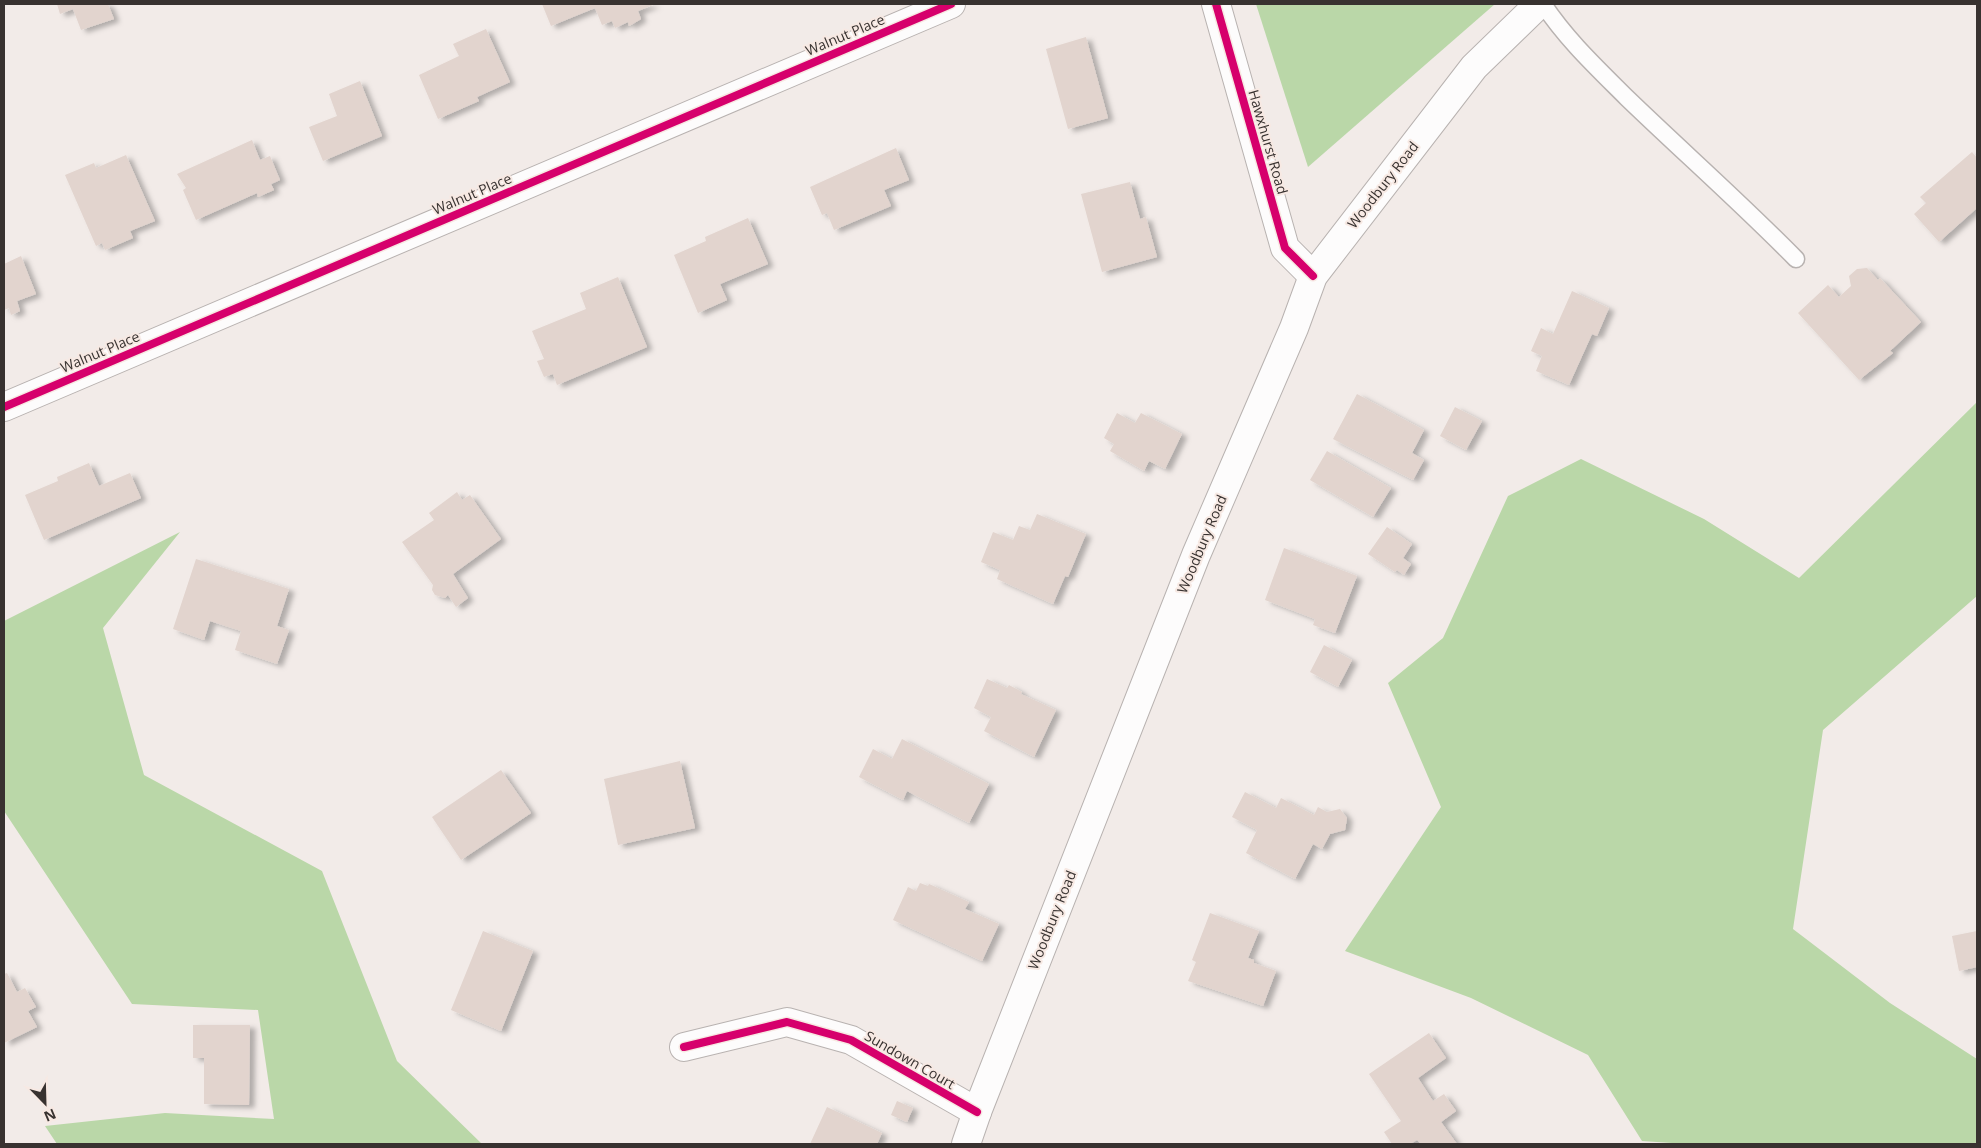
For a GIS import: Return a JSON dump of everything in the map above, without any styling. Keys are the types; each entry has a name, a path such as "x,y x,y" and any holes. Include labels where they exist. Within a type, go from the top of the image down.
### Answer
{"street":[{"name":"Walnut Place","path":"4,407 951,4"},
{"name":"Hawxhurst Road","path":"1216,4 1285,248 1313,276"},
{"name":"Woodbury Road","path":"966,1144 1196,555 1294,328 1313,276 1474,67 1539,4"},
{"name":"Sundown Court","path":"684,1047 787,1022 851,1040 977,1112"}],"lane":[{"path":"1543,4 1568,38 1672,142 1758,220 1796,259"}],"green space":[{"path":"1256,4 1495,4 1308,167"},
{"path":"1977,402 1977,596 1823,730 1793,929 1890,1003 1977,1059 1977,1144 1687,1144 1642,1141 1588,1055 1471,998 1345,951 1441,807 1388,683 1443,638 1508,496 1581,459 1704,519 1799,578"},
{"path":"180,532 103,628 144,775 322,871 397,1061 482,1144 57,1144 45,1126 165,1113 274,1119 258,1010 132,1004 4,811 4,621"}],"building":[{"path":"57,4 108,4 114,19 81,30 73,9 60,14"},
{"path":"542,4 655,4 638,11 641,19 631,25 629,26 628,22 615,28 612,21 602,25 595,8 551,26"},
{"path":"486,29 510,82 477,97 479,101 438,119 419,75 459,56 453,44"},
{"path":"1086,37 1108,118 1068,129 1046,49"},
{"path":"360,81 382,136 323,161 309,127 337,116 329,94"},
{"path":"252,140 260,160 270,156 280,180 271,184 274,190 258,197 257,193 196,220 183,190 186,188 177,174"},
{"path":"896,148 909,180 884,190 891,206 834,230 827,213 822,215 810,187"},
{"path":"1972,152 1977,158 1977,208 1939,242 1914,214 1926,203 1920,197"},
{"path":"126,155 155,221 130,231 133,238 105,250 102,243 96,246 65,175 94,163 96,168"},
{"path":"1130,182 1140,219 1146,217 1157,257 1102,272 1081,194"},
{"path":"748,218 768,264 720,284 727,300 698,313 674,255 706,241 705,237"},
{"path":"21,256 36,294 17,301 20,311 11,315 9,308 4,310 4,264"},
{"path":"1867,268 1878,280 1880,278 1921,322 1890,351 1893,353 1859,380 1798,313 1828,285 1839,297 1851,286 1849,276 1857,269"},
{"path":"618,277 647,347 557,385 553,374 544,377 537,361 544,359 532,331 586,309 580,293"},
{"path":"1572,291 1609,308 1597,336 1592,334 1569,385 1536,371 1542,356 1531,351 1541,328 1553,334"},
{"path":"1357,394 1424,430 1412,453 1424,460 1413,480 1333,439"},
{"path":"1455,407 1482,421 1466,450 1440,436"},
{"path":"1117,413 1135,423 1141,413 1182,434 1165,469 1149,461 1144,471 1110,451 1114,444 1104,438"},
{"path":"1327,451 1391,488 1373,517 1310,480"},
{"path":"89,463 99,486 130,473 141,498 44,540 25,495 58,481 57,477"},
{"path":"457,492 462,500 470,495 501,539 453,574 468,598 456,607 448,595 445,598 435,595 432,590 433,585 402,542 434,520 429,513"},
{"path":"1037,514 1086,534 1068,577 1065,576 1053,604 997,579 1000,570 981,562 993,532 1013,540 1019,526 1030,530"},
{"path":"1387,527 1412,544 1403,558 1411,564 1404,575 1397,570 1395,572 1368,554"},
{"path":"1284,548 1357,576 1335,633 1313,625 1315,619 1265,600"},
{"path":"196,559 289,589 277,626 289,630 277,664 235,650 241,631 210,621 204,640 173,629"},
{"path":"1324,645 1352,660 1338,687 1310,672"},
{"path":"987,679 1007,688 1009,685 1022,692 1021,694 1056,710 1034,757 984,731 991,717 974,708"},
{"path":"902,739 989,784 969,823 907,791 903,800 859,777 873,749 892,759"},
{"path":"680,761 695,828 618,845 604,779"},
{"path":"501,770 531,813 461,860 432,817"},
{"path":"1245,792 1276,808 1281,798 1314,815 1318,807 1327,812 1340,809 1347,818 1345,830 1330,834 1322,849 1313,844 1295,879 1246,853 1257,830 1232,817"},
{"path":"920,883 928,886 929,884 969,902 965,909 999,924 982,961 893,920 908,887 916,891"},
{"path":"1210,913 1259,931 1248,958 1254,960 1254,963 1276,971 1263,1006 1188,981 1196,962 1192,960"},
{"path":"483,931 533,951 501,1031 451,1010"},
{"path":"1977,931 1977,967 1959,971 1952,936"},
{"path":"7,973 17,992 25,988 36,1007 28,1011 37,1027 4,1043 4,974"},
{"path":"193,1025 250,1025 249,1105 204,1104 204,1058 193,1058"},
{"path":"1429,1033 1446,1058 1418,1078 1433,1101 1444,1094 1456,1111 1441,1122 1457,1144 1421,1144 1417,1140 1410,1144 1392,1144 1384,1132 1401,1121 1369,1074"},
{"path":"897,1101 913,1108 907,1122 891,1115"},
{"path":"827,1107 882,1133 877,1144 810,1144"}],"cycle path":[{"path":"4,407 951,4"},
{"path":"1216,4 1285,248 1313,276"},
{"path":"684,1047 787,1022 851,1040 977,1112"}]}
